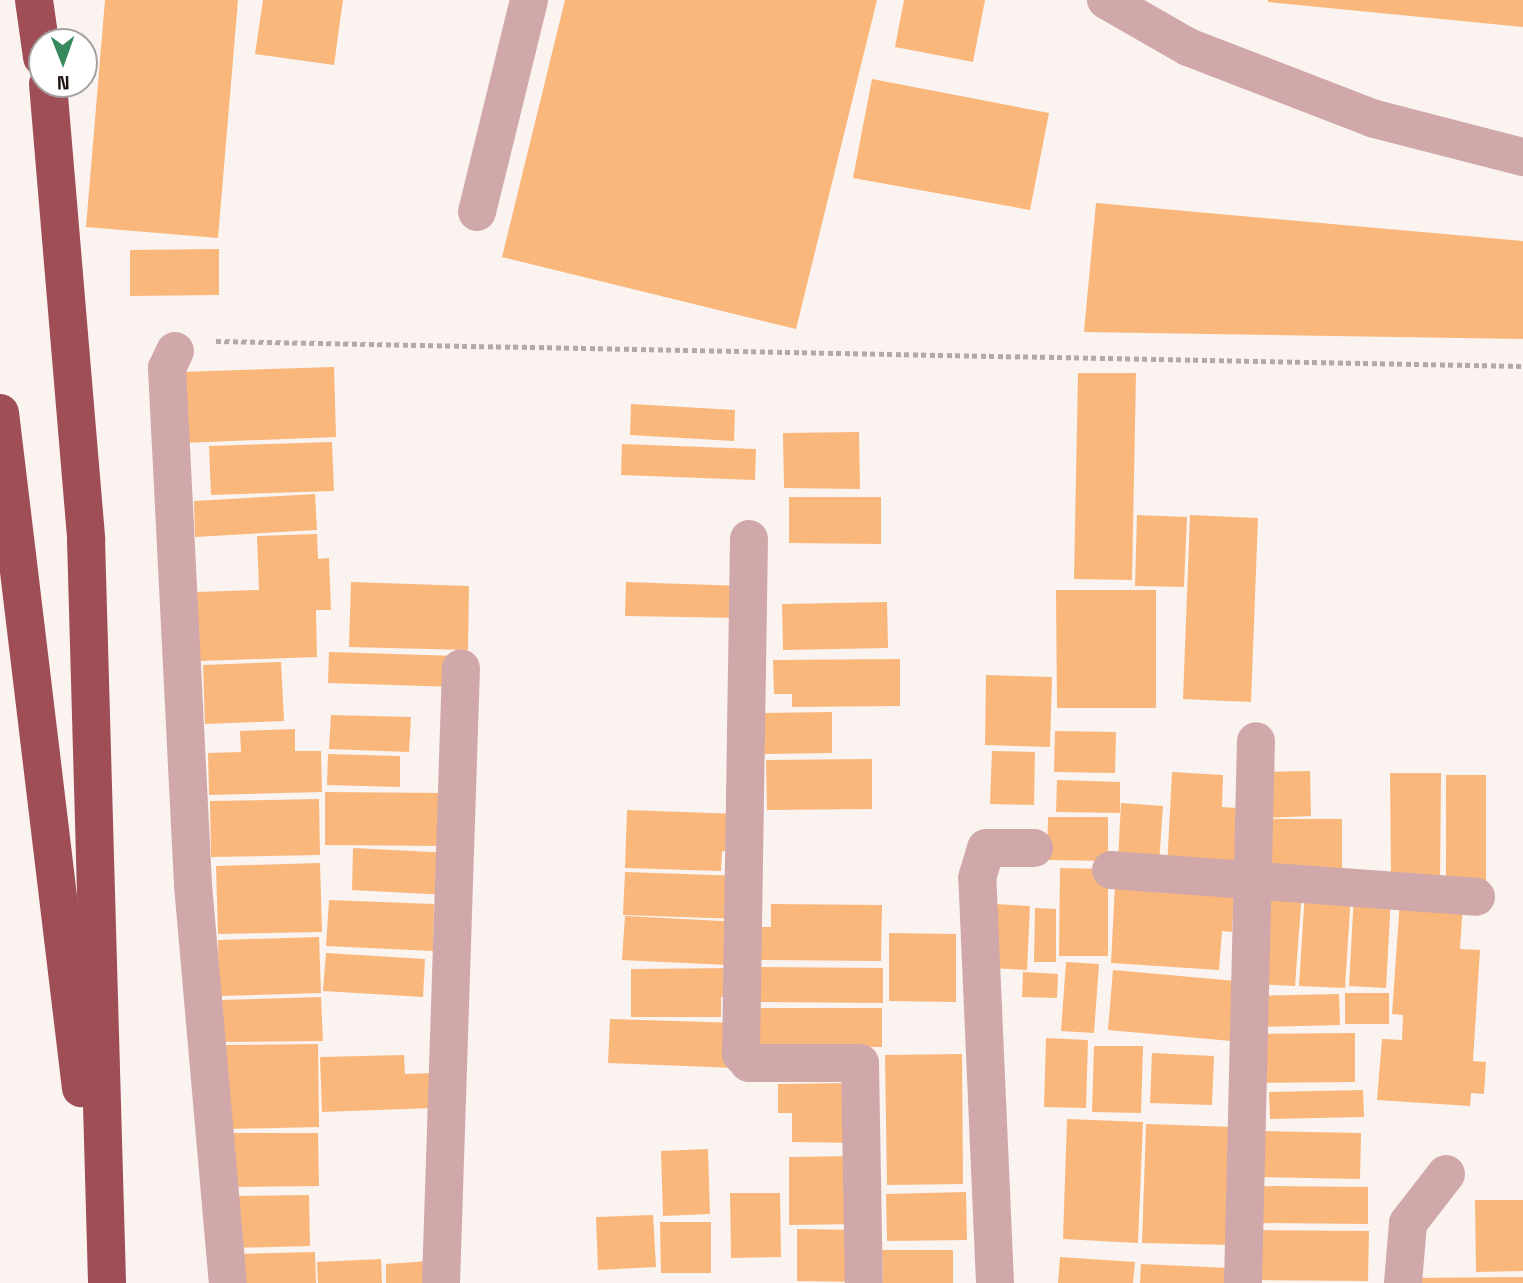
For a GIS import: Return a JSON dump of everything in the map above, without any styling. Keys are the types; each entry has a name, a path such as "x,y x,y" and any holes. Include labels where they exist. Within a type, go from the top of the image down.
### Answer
{"highway":[{"path":"34,0 38,28"},
{"path":"41,0 44,28"},
{"path":"48,98 86,539 107,1283"},
{"path":"0,413 101,1283"}],"street":[{"path":"477,212 529,0"},
{"path":"1106,0 1188,47 1375,119 1523,157"},
{"path":"175,351 167,368 192,885 228,1283"},
{"path":"749,539 741,1054 748,1063 860,1063 864,1283"},
{"path":"441,1283 461,668"},
{"path":"1243,1283 1256,741"},
{"path":"995,1283 977,878 986,848 1034,848"},
{"path":"1111,870 1252,884 1476,897"},
{"path":"1403,1283 1408,1223 1446,1174"}],"path":[{"path":"175,351 214,341 1523,366"}],"building":[{"path":"105,0 238,0 218,238 86,227"},
{"path":"263,0 343,0 334,65 255,54"},
{"path":"565,0 877,0 796,329 502,257"},
{"path":"904,0 985,0 973,62 895,47"},
{"path":"1523,0 1523,27 1268,2"},
{"path":"872,79 1049,113 1030,210 853,178"},
{"path":"1096,203 1523,241 1523,339 1084,332"},
{"path":"219,249 219,295 130,296 130,250"},
{"path":"334,367 336,437 182,443 179,372"},
{"path":"1078,373 1136,373 1132,580 1074,579"},
{"path":"631,404 735,410 734,441 630,435"},
{"path":"859,432 860,489 784,488 783,433"},
{"path":"332,442 334,491 211,495 209,446"},
{"path":"622,444 756,449 755,480 621,475"},
{"path":"315,494 317,530 195,537 194,501"},
{"path":"789,497 881,497 881,544 789,543"},
{"path":"1137,515 1187,517 1184,587 1135,586"},
{"path":"1190,515 1258,518 1251,702 1183,699"},
{"path":"317,534 318,559 329,558 331,610 316,610 317,657 199,661 197,592 259,590 257,536"},
{"path":"351,582 469,586 468,650 349,647"},
{"path":"626,582 743,586 742,618 625,616"},
{"path":"1056,590 1156,590 1156,708 1057,708"},
{"path":"887,602 888,648 783,650 782,604"},
{"path":"329,652 458,656 457,687 328,683"},
{"path":"900,659 900,706 792,707 792,694 774,694 773,660"},
{"path":"281,662 284,721 205,724 203,665"},
{"path":"986,675 1052,677 1050,747 985,745"},
{"path":"832,712 832,753 761,754 761,713"},
{"path":"331,715 411,717 409,752 329,749"},
{"path":"295,729 295,751 321,751 322,792 209,795 208,753 241,752 240,731"},
{"path":"1055,731 1116,732 1115,773 1054,772"},
{"path":"992,751 1035,752 1034,805 990,804"},
{"path":"328,754 400,756 400,787 327,785"},
{"path":"872,759 872,809 767,810 766,760"},
{"path":"1310,771 1311,816 1261,818 1259,772"},
{"path":"1172,772 1223,775 1222,807 1237,808 1234,872 1167,868"},
{"path":"1390,773 1441,773 1440,883 1391,883"},
{"path":"1446,775 1486,775 1486,886 1446,886"},
{"path":"1057,780 1120,782 1120,813 1056,812"},
{"path":"325,792 444,793 444,846 325,845"},
{"path":"319,799 320,855 211,857 210,801"},
{"path":"1121,803 1163,806 1159,864 1118,861"},
{"path":"627,810 739,814 737,852 722,851 721,871 625,868"},
{"path":"1048,817 1108,817 1108,861 1047,860"},
{"path":"1270,819 1342,819 1342,874 1271,875"},
{"path":"353,848 451,853 449,895 352,890"},
{"path":"320,863 322,932 218,934 216,866"},
{"path":"1060,868 1108,869 1108,956 1059,956"},
{"path":"625,872 742,876 741,919 623,915"},
{"path":"1115,885 1234,892 1232,932 1222,931 1219,970 1111,963"},
{"path":"1264,888 1302,891 1295,986 1258,984"},
{"path":"1305,891 1351,894 1345,988 1299,986"},
{"path":"1354,894 1391,897 1386,988 1349,986"},
{"path":"329,900 434,904 433,951 326,946"},
{"path":"1400,900 1463,904 1460,949 1480,950 1473,1061 1486,1062 1484,1094 1471,1093 1470,1106 1377,1100 1382,1039 1402,1040 1403,1015 1392,1014"},
{"path":"771,904 882,905 881,961 752,960 752,927 771,927"},
{"path":"994,904 1030,906 1027,970 992,968"},
{"path":"1035,908 1056,909 1056,962 1034,962"},
{"path":"625,916 741,922 727,965 622,960"},
{"path":"889,933 956,934 956,1002 889,1001"},
{"path":"319,937 321,993 219,996 218,940"},
{"path":"326,953 425,959 423,997 323,991"},
{"path":"1066,962 1099,964 1094,1033 1061,1031"},
{"path":"752,967 883,968 883,1003 751,1002"},
{"path":"738,968 738,997 721,997 721,1017 631,1017 631,969"},
{"path":"1113,970 1236,981 1231,1041 1108,1030"},
{"path":"1023,972 1058,974 1057,998 1022,997"},
{"path":"1345,993 1389,993 1389,1024 1345,1024"},
{"path":"1339,994 1340,1025 1254,1027 1253,996"},
{"path":"321,997 323,1041 223,1042 222,1000"},
{"path":"751,1008 882,1008 882,1047 751,1046"},
{"path":"610,1019 738,1023 736,1068 608,1063"},
{"path":"1355,1033 1355,1082 1256,1083 1255,1034"},
{"path":"1046,1038 1088,1040 1086,1108 1044,1107"},
{"path":"318,1044 319,1127 227,1129 226,1045"},
{"path":"1094,1046 1143,1046 1141,1113 1092,1112"},
{"path":"1152,1053 1214,1056 1212,1105 1150,1103"},
{"path":"962,1054 963,1184 887,1185 885,1055"},
{"path":"404,1055 405,1074 433,1073 433,1108 322,1112 320,1057"},
{"path":"853,1083 859,1143 792,1142 792,1113 778,1113 778,1084"},
{"path":"1363,1090 1364,1117 1270,1119 1269,1092"},
{"path":"1067,1119 1143,1122 1138,1243 1063,1239"},
{"path":"1146,1124 1235,1127 1231,1245 1142,1243"},
{"path":"1258,1131 1361,1133 1360,1179 1258,1177"},
{"path":"226,1133 318,1133 319,1186 227,1187"},
{"path":"708,1149 710,1214 663,1216 661,1151"},
{"path":"860,1156 862,1224 789,1225 789,1157"},
{"path":"1257,1186 1368,1187 1368,1224 1257,1223"},
{"path":"966,1192 967,1240 887,1241 886,1194"},
{"path":"730,1193 780,1193 781,1257 731,1258"},
{"path":"309,1195 310,1246 231,1248 231,1196"},
{"path":"1475,1200 1523,1200 1523,1271 1476,1272"},
{"path":"653,1215 656,1267 598,1270 596,1217"},
{"path":"660,1222 711,1222 711,1273 661,1273"},
{"path":"797,1229 861,1230 860,1282 797,1281"},
{"path":"1255,1230 1369,1231 1368,1281 1255,1280"},
{"path":"882,1250 953,1250 953,1283 883,1283"},
{"path":"315,1252 316,1283 238,1283 237,1254"},
{"path":"1060,1257 1135,1262 1133,1283 1058,1283"},
{"path":"381,1259 382,1283 318,1283 317,1262"},
{"path":"430,1261 430,1283 386,1283 386,1264"},
{"path":"1141,1264 1230,1268 1229,1283 1140,1283"},
{"path":"1523,1277 1523,1283 1411,1283 1411,1278"}]}
